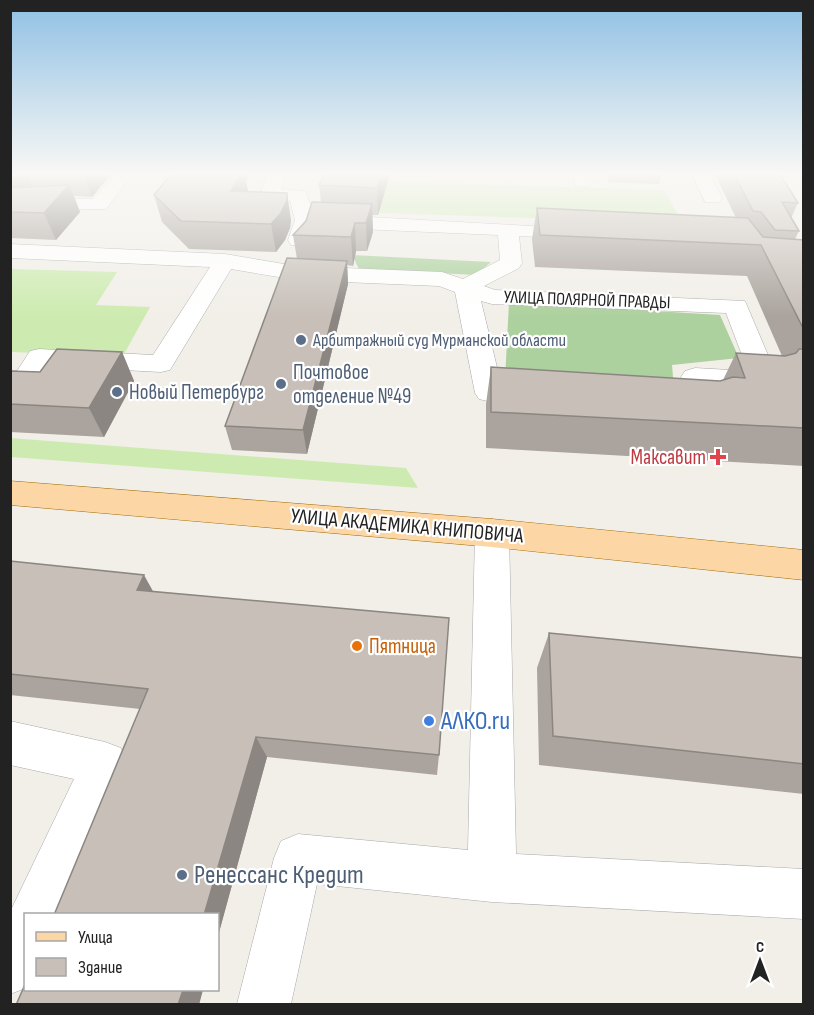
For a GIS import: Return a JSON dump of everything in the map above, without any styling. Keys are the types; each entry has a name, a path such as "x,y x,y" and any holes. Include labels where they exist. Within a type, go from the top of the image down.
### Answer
{"main road":[{"name":"УЛИЦА АКАДЕМИКА КНИПОВИЧА","path":"10,493 492,533 804,565"}],"street":[{"path":"275,268 296,248 306,221"},
{"path":"337,221 601,234"},
{"path":"508,229 511,263 466,286 489,393 560,397"},
{"name":"УЛИЦА ПОЛЯРНОЙ ПРАВДЫ","path":"10,251 225,261 296,273 442,279 492,297 736,306 765,381 695,377 703,406 655,403"},
{"path":"10,380 25,381 39,357 161,364 225,261"},
{"path":"492,533 492,877"},
{"path":"10,743 105,764 36,913"},
{"path":"264,1005 298,858 492,877 804,894"},
{"path":"10,968 24,940"}],"green space":[{"path":"634,221 682,221 683,223"},
{"path":"352,255 491,262 476,275 359,269"},
{"path":"11,269 117,272 96,305 150,307 123,356 11,352"},
{"path":"509,302 720,315 739,358 672,365 674,389 505,380"},
{"path":"10,438 406,468 418,488 11,457"}],"building":[{"path":"192,221 273,221 271,224"},
{"path":"306,221 367,221 355,223 351,237 293,235"},
{"path":"538,221 751,221 763,237 804,240 804,330 761,245 540,235"},
{"path":"768,221 793,221 799,231 775,230"},
{"path":"287,258 347,261 303,430 225,426"},
{"path":"57,349 122,352 89,408 10,404 10,371 40,372"},
{"path":"799,349 804,349 804,428 491,412 491,367 720,381 733,377 745,378 736,353 785,356 796,353"},
{"path":"10,561 144,575 137,590 449,618 439,755 256,737 205,913 55,913 148,689 10,674"},
{"path":"549,633 804,658 804,764 553,736"},
{"path":"24,987 24,991 183,991 178,1005 16,1005"}],"place":[{"name":"Арбитражный суд Мурманской области","path":"301,340"},
{"name":"Почтовое отделение №49","path":"281,384"},
{"name":"Новый Петербург","path":"117,392"},
{"name":"Максавит","path":"718,457"},
{"name":"Пятница","path":"357,646"},
{"name":"АЛКО.ru","path":"429,721"},
{"name":"Ренессанс Кредит","path":"182,875"}]}
